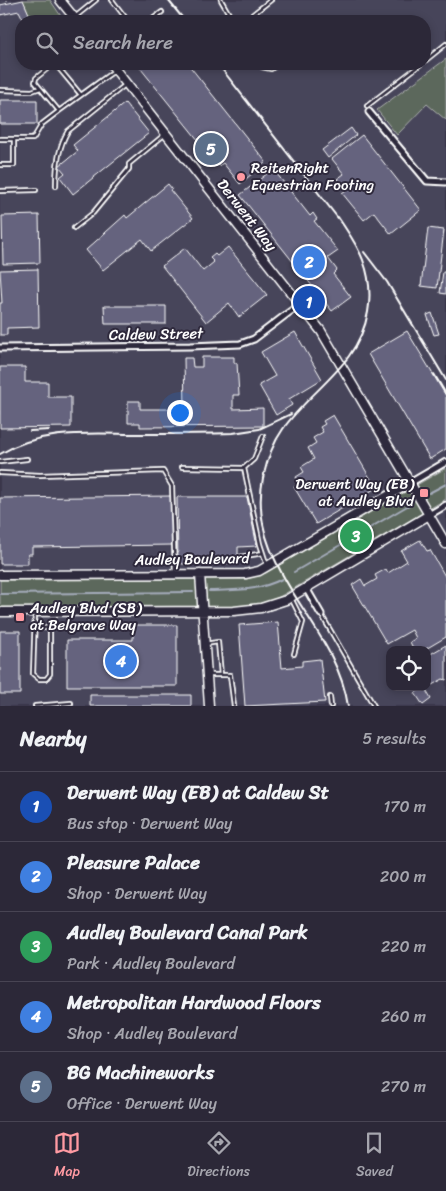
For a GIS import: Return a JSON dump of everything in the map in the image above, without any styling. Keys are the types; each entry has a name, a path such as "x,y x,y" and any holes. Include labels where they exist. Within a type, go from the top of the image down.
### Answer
{"street":[{"path":"60,0 71,15"},
{"name":"Derwent Way","path":"115,70 321,331 446,544"},
{"path":"368,109 427,181 446,182"},
{"name":"Caldew Street","path":"0,348 240,344 254,339 300,304"},
{"name":"Audley Boulevard","path":"0,575 245,574 268,567 446,462"},
{"path":"0,612 251,610 275,604 290,597 446,505"},
{"path":"200,574 201,611 209,706"},
{"path":"306,588 321,614"}],"lane":[{"path":"80,15 96,0"},
{"path":"112,0 124,15"},
{"path":"221,0 230,15"},
{"path":"252,15 271,0"},
{"path":"158,15 162,12"},
{"path":"431,56 446,44"},
{"path":"46,70 36,78 35,82 59,111"},
{"path":"60,70 81,95"},
{"path":"0,139 33,139 42,124 81,95 110,70"},
{"path":"368,109 414,70"},
{"path":"56,186 56,165 63,139 68,131 126,84"},
{"path":"0,90 32,91 40,88"},
{"path":"74,228 93,213 129,169 129,164 166,134"},
{"path":"0,165 14,165 14,139"},
{"path":"0,190 36,190"},
{"path":"182,467 244,468 254,459 263,436"},
{"path":"0,462 27,459"},
{"path":"244,468 263,553 268,567"},
{"path":"0,473 40,475 163,471 172,486 175,574"},
{"path":"240,557 263,553"},
{"path":"290,597 303,622 294,654"},
{"path":"34,627 48,628 50,630 50,674 46,679 39,679 33,674 34,627 35,612"},
{"path":"321,614 374,706"},
{"path":"204,644 218,642 221,675"},
{"path":"206,676 230,675 234,706"},
{"path":"330,697 330,706"},
{"path":"35,706 71,703"}],"path":[{"path":"7,0 8,4"}],"shaded area":[{"path":"0,0 446,0 446,59 377,110 427,104 446,120 446,706 0,706"}],"green space":[{"path":"23,0 50,0 60,15 29,15"},
{"path":"446,59 446,120 427,104 397,135 377,110"},
{"path":"446,468 446,499 274,600 254,605 229,607 0,609 0,580 247,579 266,573"}],"building":[{"path":"23,0 29,15 21,15 19,11 0,15 0,5"},
{"path":"142,70 193,70 266,162 240,184 223,163 219,166"},
{"path":"0,100 37,100 37,124 0,124"},
{"path":"125,103 149,133 73,194 60,177 65,173 59,166 78,151 73,145"},
{"path":"351,128 356,135 328,158 322,150"},
{"path":"362,135 421,210 391,234 374,212 364,220 342,193 346,190 337,179 344,174 332,159"},
{"path":"273,169 310,216 313,213 317,219 314,221 338,251 328,258 337,270 333,274 351,297 332,311 240,195"},
{"path":"168,184 172,189 170,190 193,218 151,251 142,239 103,270 86,250 125,215 127,218"},
{"path":"39,215 40,263 3,264 2,216"},
{"path":"428,228 444,230 437,288 421,286"},
{"path":"228,247 267,295 239,317 229,303 206,322 162,266 185,248 203,271 214,262 210,258 215,254 217,256"},
{"path":"38,269 39,327 7,328 7,335 0,335 0,303 2,303 0,270"},
{"path":"443,272 446,272 446,294 440,293"},
{"path":"104,306 166,306 166,324 105,324"},
{"path":"432,313 439,334 434,335 427,315"},
{"path":"407,331 446,396 446,449 430,459 368,354"},
{"path":"295,332 322,379 289,399 292,405 276,415 259,385 275,376 261,352"},
{"path":"202,357 234,357 234,363 237,363 239,395 233,395 233,409 263,408 263,426 140,427 140,423 128,423 128,401 140,401 140,409 185,409 184,358 192,358 193,367 202,367"},
{"path":"0,367 25,367 25,382 48,382 48,397 71,397 71,427 0,428"},
{"path":"333,415 376,488 316,524 294,487 299,484 296,477 304,472 301,467 314,459 308,448 316,443 313,438 323,432 320,427 325,424 323,421"},
{"path":"171,496 172,545 32,547 32,554 28,554 28,564 0,564 0,498"},
{"path":"177,497 247,497 257,546 238,547 238,563 178,564"},
{"path":"420,540 427,551 430,550 446,578 446,637 431,646 412,646 410,642 416,638 412,630 387,644 352,585 361,579 365,586 377,579 375,575 386,569 388,573 407,561 401,551"},
{"path":"278,622 282,668 302,666 302,661 320,659 325,702 245,706 239,625"},
{"path":"133,625 177,625 177,686 67,686 67,640 133,640"},
{"path":"0,631 20,631 20,694 0,694"},
{"path":"446,645 446,680 443,679 432,685 431,683 431,654"},
{"path":"426,691 431,699 423,705 415,693"},
{"path":"90,695 191,695 191,706 90,706"}],"waterway":[{"path":"429,493 446,484"},
{"path":"294,572 409,505"},
{"path":"209,591 256,588 282,579"},
{"path":"0,594 193,592"}],"railway":[{"path":"168,0 180,15"},
{"path":"223,70 341,222"},
{"path":"338,217 358,248 365,266 369,292 368,312 363,331 345,362 295,414 276,440 268,458 263,478 261,510 267,540 279,568 327,648 340,676 348,706"},
{"path":"364,252 387,282 446,380"},
{"path":"434,374 446,394"},
{"path":"0,454 33,440 69,434 233,433 259,429 291,414"},
{"path":"30,431 49,430"}],"place":[{"name":"BG Machineworks","path":"211,149"},
{"name":"ReitenRight Equestrian Footing","path":"241,177"},
{"name":"Pleasure Palace","path":"309,262"},
{"name":"Derwent Way (EB) at Caldew St","path":"309,302"},
{"name":"Derwent Way (EB) at Audley Blvd","path":"424,493"},
{"name":"Audley Boulevard Canal Park","path":"356,536"},
{"name":"Audley Blvd (SB) at Belgrave Way","path":"20,617"},
{"name":"Metropolitan Hardwood Floors","path":"121,661"}]}
